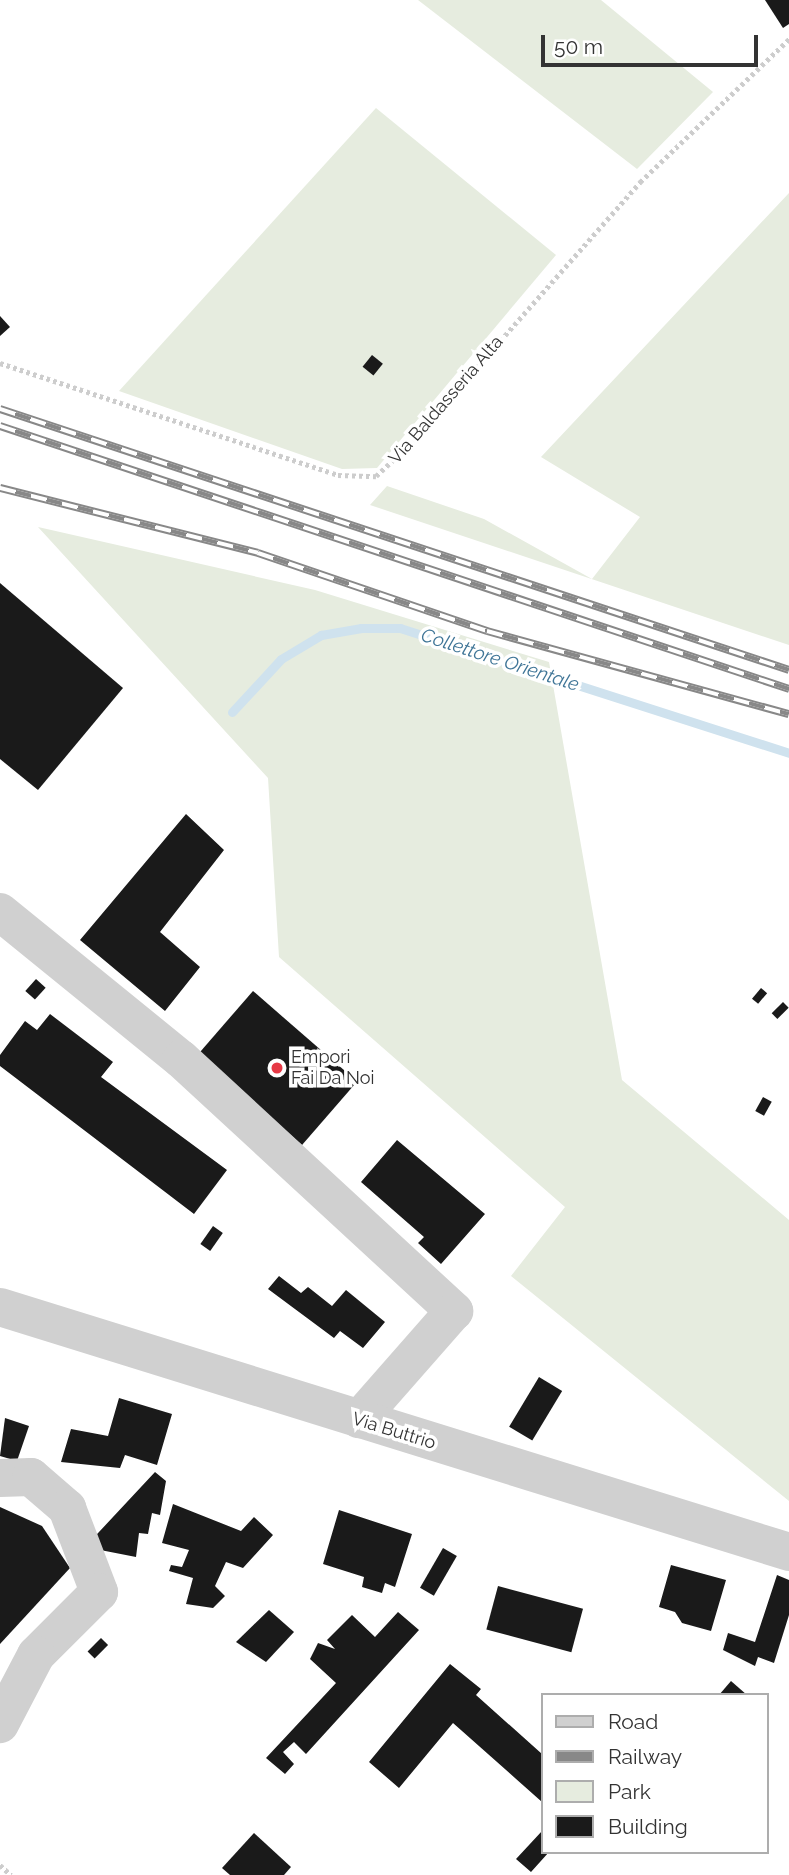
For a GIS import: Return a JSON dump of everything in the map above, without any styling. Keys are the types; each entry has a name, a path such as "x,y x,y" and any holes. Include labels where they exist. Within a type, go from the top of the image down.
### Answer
{"street":[{"path":"0,912 181,1059 454,1311 359,1419"},
{"name":"Via Buttrio","path":"0,1307 789,1552"},
{"path":"0,1478 31,1477 67,1508 99,1592 36,1655 0,1724"}],"path":[{"name":"Via Baldasseria Alta","path":"0,363 338,475 376,476 403,451 631,192 789,39"},
{"path":"0,1865 11,1875"}],"green space":[{"path":"418,0 601,0 713,92 637,169"},
{"path":"376,108 556,255 377,468 342,469 119,391"},
{"path":"789,193 789,645 370,505 387,486 484,519 592,579 640,517 541,457"},
{"path":"38,527 315,590 549,662 622,1080 789,1220 789,1501 511,1276 565,1207 279,957 268,778"}],"building":[{"path":"765,0 789,0 789,24 783,28"},
{"path":"0,316 10,327 0,336"},
{"path":"372,355 383,364 373,375 363,367"},
{"path":"0,583 123,688 38,790 0,759"},
{"path":"186,814 224,850 160,932 200,967 165,1011 80,940"},
{"path":"36,979 46,988 35,1000 25,991"},
{"path":"761,988 767,993 758,1004 752,999"},
{"name":"Empori Fai Da Noi","path":"253,991 357,1082 302,1145 198,1054"},
{"path":"783,1002 789,1008 777,1019 772,1013"},
{"path":"50,1014 113,1062 101,1077 227,1170 194,1214 0,1066 0,1055 25,1021 37,1030"},
{"path":"763,1097 772,1102 764,1116 755,1111"},
{"path":"397,1140 485,1214 441,1264 418,1243 424,1237 361,1182"},
{"path":"213,1226 223,1233 210,1251 200,1244"},
{"path":"279,1276 301,1293 308,1287 332,1306 346,1290 385,1322 363,1348 340,1331 334,1338 268,1289"},
{"path":"539,1377 562,1391 532,1441 509,1427"},
{"path":"119,1398 172,1414 157,1465 125,1455 120,1468 61,1462 71,1429 108,1436"},
{"path":"5,1418 29,1426 17,1461 0,1456"},
{"path":"155,1472 166,1481 160,1515 152,1513 148,1534 139,1533 136,1557 85,1547"},
{"path":"173,1504 241,1531 254,1517 273,1535 243,1568 226,1562 215,1586 225,1596 213,1608 186,1604 193,1578 169,1571 171,1565 182,1567 189,1550 162,1543"},
{"path":"0,1507 42,1526 70,1568 0,1644"},
{"path":"339,1510 412,1534 395,1587 385,1583 382,1593 362,1587 364,1577 323,1564"},
{"path":"443,1548 457,1556 434,1596 420,1588"},
{"path":"671,1565 726,1580 711,1631 682,1623 675,1612 659,1607"},
{"path":"777,1575 789,1580 789,1615 774,1663 758,1657 755,1666 723,1650 728,1633 755,1642"},
{"path":"498,1586 583,1609 571,1652 486,1629"},
{"path":"269,1610 294,1632 266,1662 236,1642"},
{"path":"398,1612 419,1630 306,1754 294,1742 283,1752 294,1764 285,1774 266,1758 336,1683 310,1659 318,1643 335,1649 327,1640 352,1615 375,1637"},
{"path":"101,1638 108,1645 95,1659 88,1651"},
{"path":"450,1664 481,1689 476,1695 540,1752 540,1800 453,1723 399,1788 369,1762"},
{"path":"731,1681 745,1693 721,1693"},
{"path":"254,1833 291,1867 284,1875 230,1875 222,1868"},
{"path":"540,1833 540,1854 547,1854 531,1872 516,1859"}],"waterway":[{"name":"Collettore Orientale","path":"232,712 281,659 321,635 361,628 400,628 789,753"}],"railway":[{"path":"0,409 789,670"},
{"path":"0,426 789,689"},
{"path":"0,488 258,553 487,631 789,714"}],"place":[{"name":"Empori Fai Da Noi","path":"277,1068"}]}
